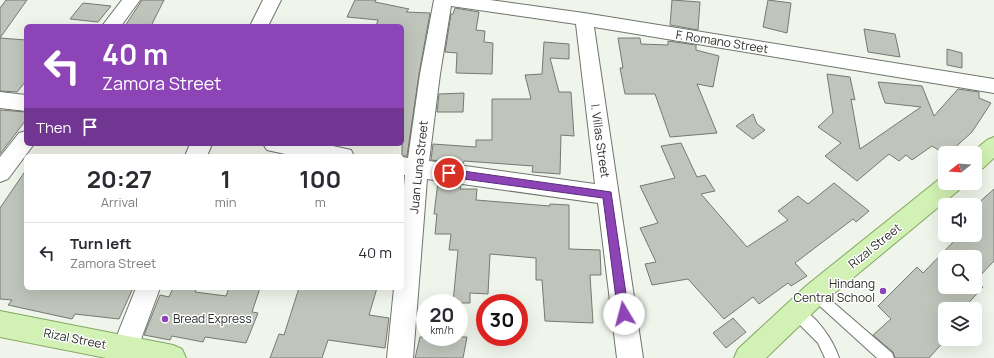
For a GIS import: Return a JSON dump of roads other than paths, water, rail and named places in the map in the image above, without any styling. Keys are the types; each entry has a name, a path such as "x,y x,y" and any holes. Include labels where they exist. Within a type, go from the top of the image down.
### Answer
{"main road":[{"path":"982,156 994,146"},
{"name":"Rizal Street","path":"748,358 815,294 942,190"},
{"name":"Rizal Street","path":"0,324 123,354 173,358"}],"street":[{"path":"113,24 131,0"},
{"path":"260,24 272,0"},
{"name":"Juan Luna Street","path":"404,282 410,167 430,74 443,0"},
{"name":"F. Romano Street","path":"449,0 584,19 994,86"},
{"name":"I. Villas Street","path":"584,19 630,358"},
{"path":"0,100 24,103"},
{"path":"0,173 24,142"},
{"path":"286,146 332,154"},
{"path":"410,167 607,195"},
{"path":"123,354 147,290"},
{"name":"Juan Luna Street","path":"400,358 404,290"}],"lane":[{"path":"815,294 887,358"},
{"path":"796,312 820,336 827,345 832,358"}],"place":[{"name":"Hindang Central School","path":"883,291"},
{"name":"Bread Express","path":"165,319"}]}
